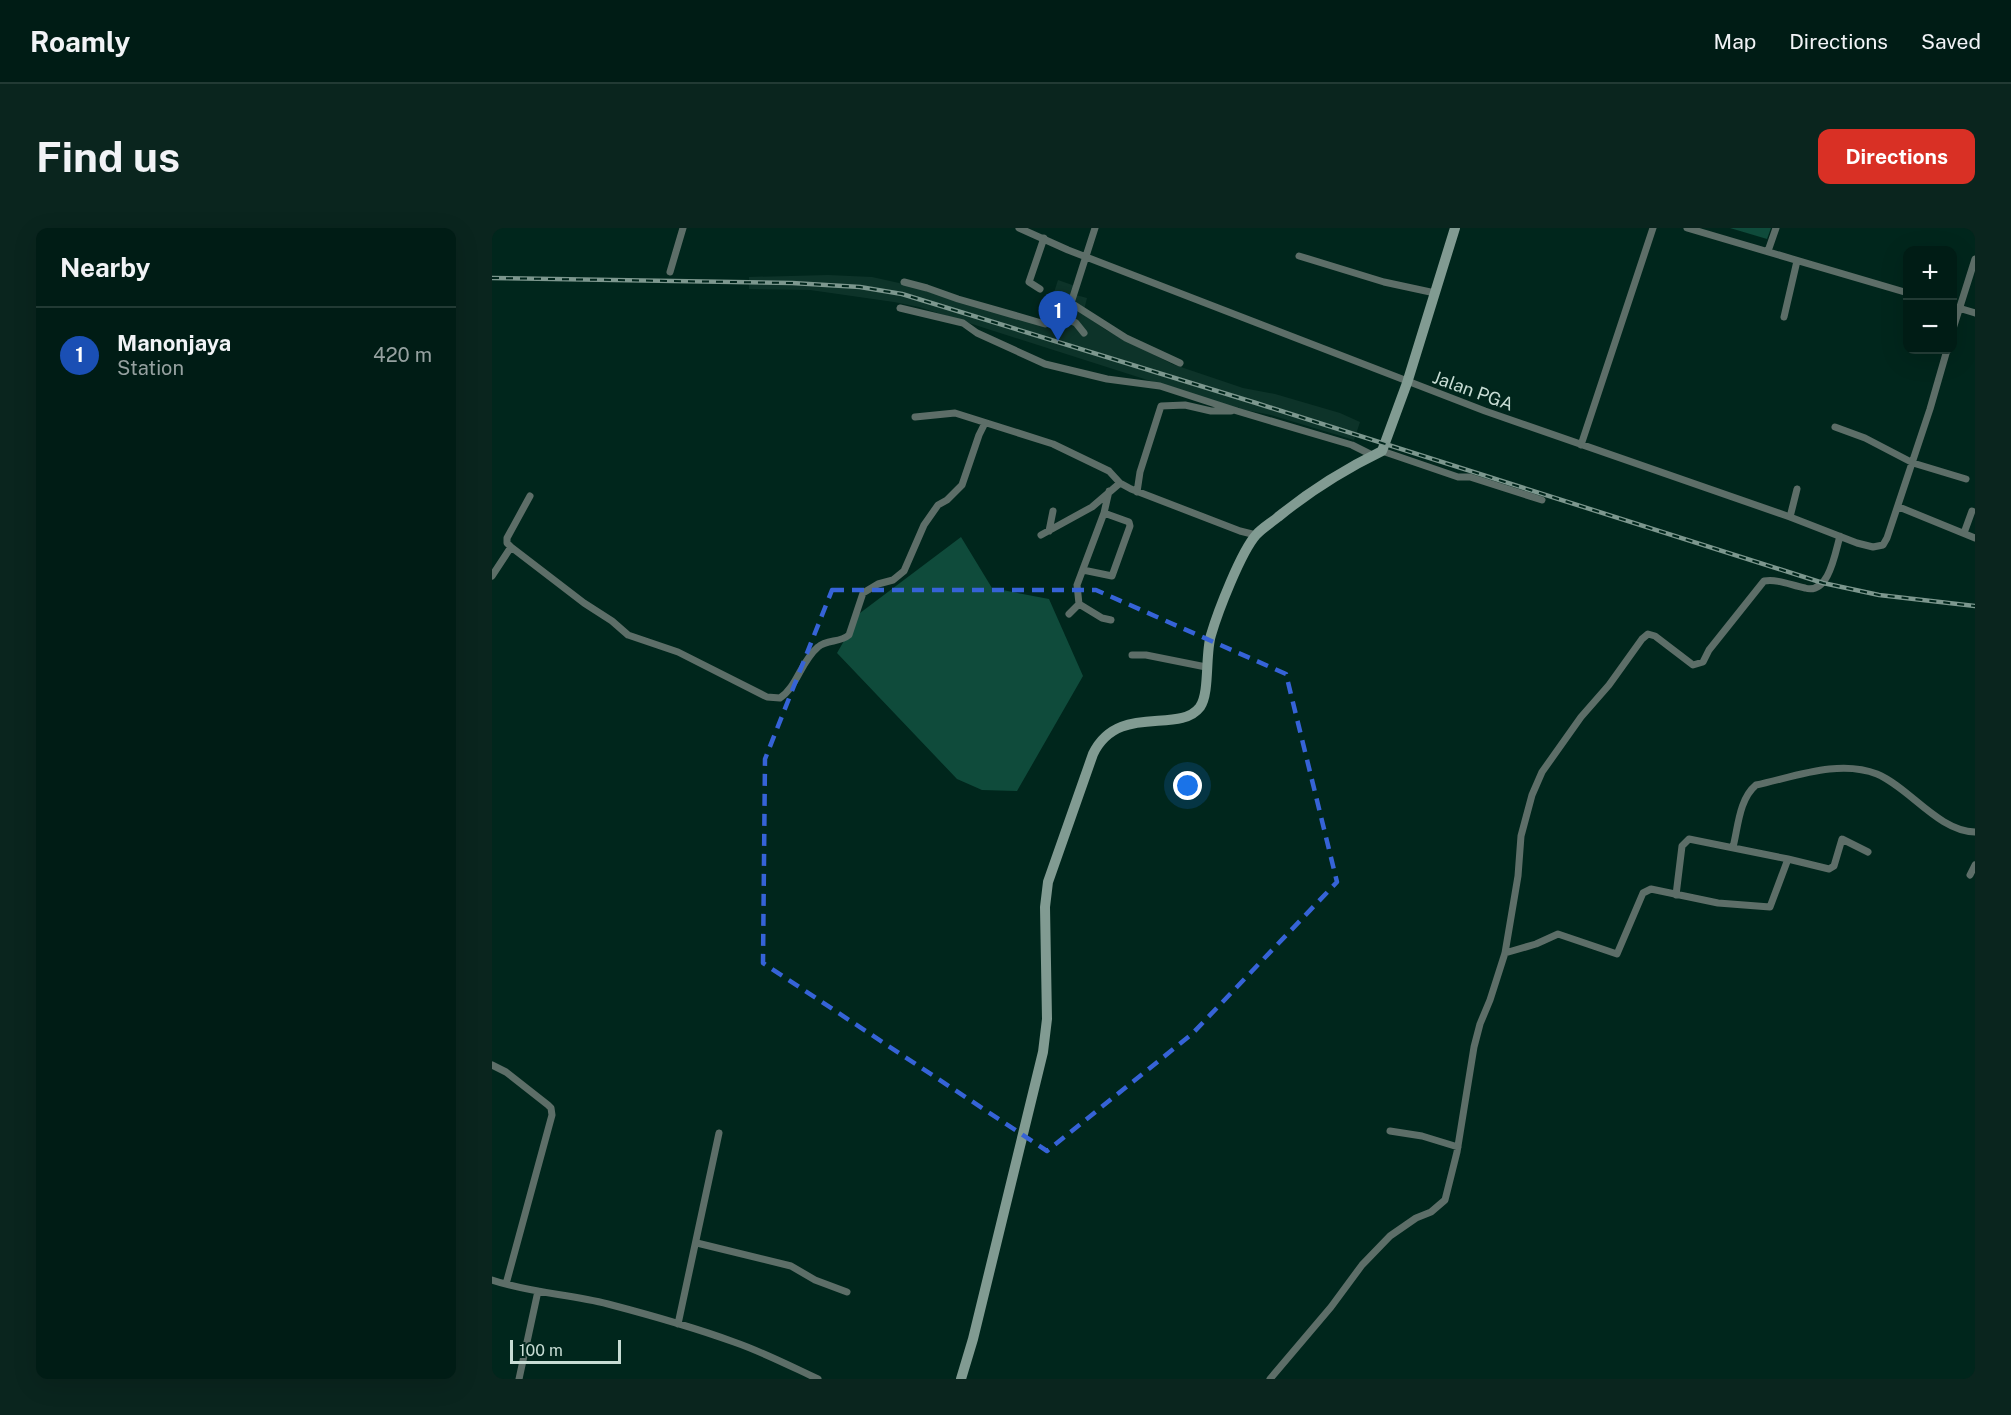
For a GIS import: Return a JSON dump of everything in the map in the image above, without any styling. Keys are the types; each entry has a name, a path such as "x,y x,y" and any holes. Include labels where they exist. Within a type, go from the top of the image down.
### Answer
{"main road":[{"path":"961,1379 973,1339 1042,1052 1047,1019 1046,908 1048,882 1093,754 1099,741 1109,732 1131,724 1182,717 1199,708 1203,700 1211,633 1244,554 1256,535 1329,480 1377,453 1407,382 1455,228"}],"street":[{"path":"670,272 683,228"},
{"name":"Jalan PGA","path":"1019,228 1407,382 1790,517 1857,543 1873,547 1883,546 1899,507"},
{"path":"1066,318 1095,228"},
{"path":"1581,445 1653,228"},
{"path":"1687,228 1903,292"},
{"path":"1768,251 1776,228"},
{"path":"1040,288 1029,282 1044,238"},
{"path":"1299,256 1384,282 1435,293"},
{"path":"1957,305 1975,259"},
{"path":"1784,317 1797,261"},
{"path":"904,282 1045,324 1061,317 1066,318 1076,323 1084,333"},
{"path":"1071,303 1126,338 1180,363"},
{"path":"900,308 963,323 977,333 1045,364 1107,380 1160,386 1377,453 1458,477 1470,477 1542,500"},
{"path":"1957,308 1975,313"},
{"path":"1946,354 1899,507 1975,538"},
{"path":"1137,492 1140,472 1161,406 1185,405 1211,411 1237,411"},
{"path":"915,417 951,413 1073,453 1109,471 1120,483 1137,492 1256,535"},
{"path":"530,496 507,538 507,543 511,547 628,635 664,646 766,697 780,698 786,693 818,646 825,642 844,639 849,634 863,593 878,584 893,579 904,571 924,525 938,505 956,492 962,484 979,435 986,423"},
{"path":"1834,427 1865,438 1912,463 1966,480"},
{"path":"1053,512 1045,533 1092,507 1120,483"},
{"path":"1790,517 1797,489"},
{"path":"1070,614 1079,604 1077,585 1104,513 1109,491"},
{"path":"1964,533 1972,511"},
{"path":"1083,570 1112,576 1131,526 1129,522 1104,513"},
{"path":"1274,1378 1362,1264 1390,1236 1416,1218 1431,1212 1445,1200 1458,1147 1474,1047 1505,953 1518,876 1521,836 1532,795 1542,772 1581,717 1648,634 1655,636 1693,664 1703,662 1709,650 1764,581 1773,579 1806,589 1820,586 1834,560 1840,536"},
{"path":"492,576 511,547"},
{"path":"1079,604 1102,618 1111,620"},
{"path":"1132,655 1146,655 1206,667"},
{"path":"1733,847 1745,797 1751,789 1756,785 1826,769 1852,768 1878,774 1936,817 1960,829 1975,832"},
{"path":"1676,895 1682,846 1685,841 1693,839 1832,869 1843,839 1868,852"},
{"path":"1505,953 1536,944 1558,934 1617,954 1645,891 1654,889 1718,903 1770,907 1788,859"},
{"path":"1970,875 1975,865"},
{"path":"492,1065 506,1072 548,1105 552,1115 506,1284"},
{"path":"1390,1131 1422,1136 1458,1147"},
{"path":"678,1324 719,1133"},
{"path":"697,1243 791,1266 815,1280 847,1292"},
{"path":"492,1280 607,1303 678,1324 743,1345 818,1379"},
{"path":"519,1379 538,1291"}],"highlighted area":[{"path":"832,590 1096,590 1286,674 1337,882 1192,1034 1047,1151 763,963 765,759"}],"shaded area":[{"path":"828,275 872,277 899,283 1043,326 1058,280 1078,287 1076,295 1087,298 1083,314 1106,330 1172,364 1243,388 1275,394 1340,413 1360,422 1354,440 1271,415 1235,408 919,307 810,290 749,289 749,277"}],"green space":[{"path":"1730,228 1771,228 1767,239"},
{"path":"961,537 992,588 1049,599 1083,676 1017,791 982,790 957,779 837,653 860,613"}],"railway":[{"path":"492,278 792,283 860,287 902,294 1256,403 1823,583 1879,595 1975,606"}],"place":[{"name":"Manonjaya","path":"1058,341"}]}
